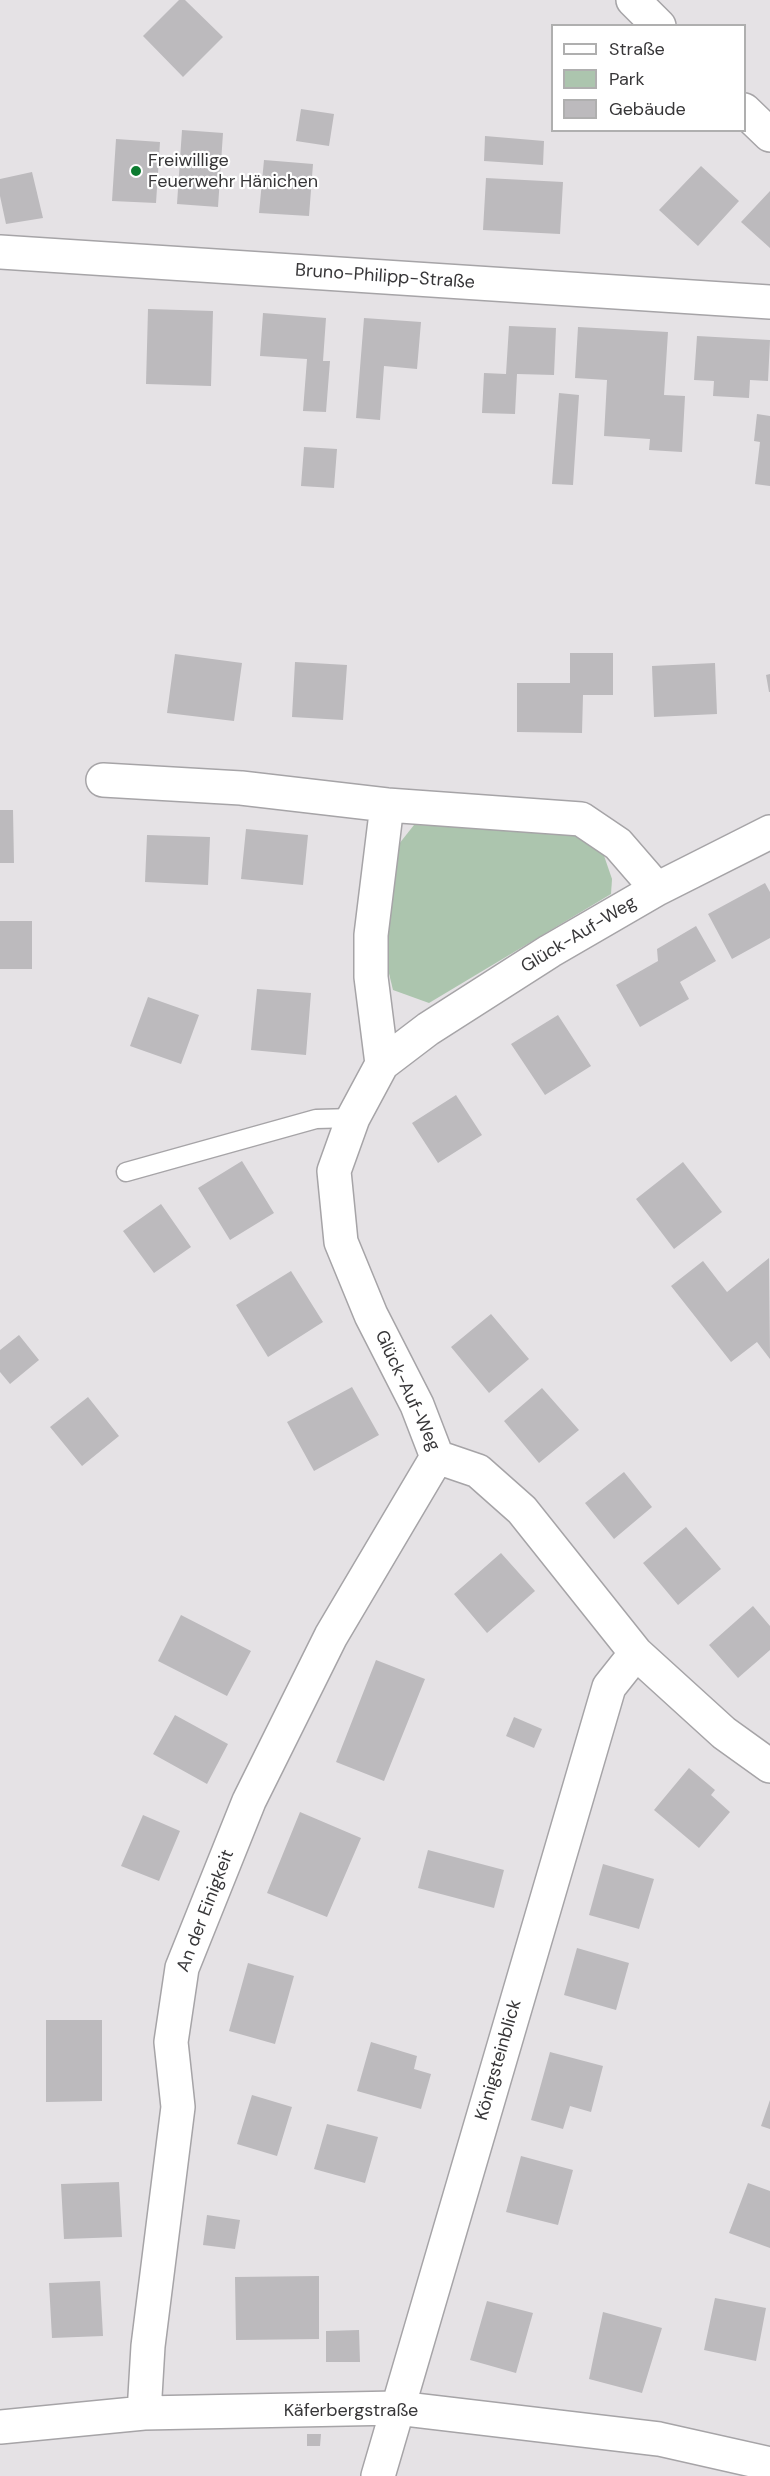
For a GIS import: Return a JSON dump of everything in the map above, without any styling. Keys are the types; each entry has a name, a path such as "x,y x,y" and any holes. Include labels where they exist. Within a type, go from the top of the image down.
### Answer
{"street":[{"path":"633,0 657,24"},
{"path":"746,112 770,135"},
{"name":"Bruno-Philipp-Straße","path":"0,252 770,302"},
{"name":"Glück-Auf-Weg","path":"103,780 241,788 387,805 581,819 618,844 657,889"},
{"path":"382,1064 371,977 371,935 387,805"},
{"name":"Glück-Auf-Weg","path":"770,832 657,889 550,951 428,1029 382,1064 353,1118 334,1172 341,1242 371,1315 417,1405 437,1458 478,1471 522,1510 636,1653 724,1733 770,1766"},
{"name":"An der Einigkeit","path":"144,2413 148,2346 178,2107 171,2042 182,1968 249,1801 331,1636 437,1458"},
{"name":"Königsteinblick","path":"378,2476 609,1687 636,1653"},
{"name":"Käferbergstraße","path":"0,2427 144,2413 397,2408 659,2439 766,2463"}],"lane":[{"path":"126,1172 316,1119 353,1118"}],"green space":[{"path":"414,825 560,828 600,844 612,879 611,894 429,1003 393,990 385,957 395,849"}],"building":[{"path":"179,0 185,0 223,37 183,77 143,36"},
{"path":"301,109 334,114 329,146 296,141"},
{"path":"182,130 223,133 218,207 177,204"},
{"path":"485,136 544,141 543,165 484,161"},
{"name":"Freiwillige Feuerwehr Hänichen","path":"116,139 160,142 156,203 112,201"},
{"path":"264,160 313,164 309,216 259,213"},
{"path":"701,166 739,201 698,246 659,210"},
{"path":"32,172 43,218 6,224 0,196 0,179"},
{"path":"486,178 563,182 560,234 483,230"},
{"path":"770,191 770,248 741,222"},
{"path":"148,309 213,311 211,386 146,384"},
{"path":"263,313 326,318 323,361 330,361 326,412 303,411 307,359 260,356"},
{"path":"364,318 421,322 417,369 384,366 380,420 356,418"},
{"path":"509,326 556,328 554,375 517,374 515,414 482,413 484,373 506,374"},
{"path":"578,327 668,332 664,395 685,396 682,452 649,450 650,439 604,436 607,380 575,378"},
{"path":"697,336 770,340 768,381 750,380 749,398 713,396 714,381 694,380"},
{"path":"559,393 579,395 573,485 552,484"},
{"path":"757,414 770,416 770,486 755,484 760,442 754,441"},
{"path":"304,447 337,449 334,488 301,486"},
{"path":"570,653 613,653 613,695 583,695 582,733 517,732 517,683 570,683"},
{"path":"175,654 242,663 234,721 167,713"},
{"path":"295,662 347,665 343,720 292,717"},
{"path":"715,663 717,714 654,717 652,666"},
{"path":"770,674 770,692 769,692 766,675"},
{"path":"0,810 13,810 14,863 0,863"},
{"path":"246,829 308,835 303,885 241,879"},
{"path":"147,835 210,837 208,885 145,882"},
{"path":"765,883 770,892 770,938 732,959 708,914"},
{"path":"0,921 32,921 32,969 0,969"},
{"path":"696,926 716,961 680,982 689,999 640,1027 616,985 658,961 657,949"},
{"path":"257,989 311,993 306,1055 251,1050"},
{"path":"148,997 199,1015 181,1064 130,1046"},
{"path":"558,1015 591,1066 545,1095 511,1044"},
{"path":"456,1095 482,1135 438,1163 412,1123"},
{"path":"242,1161 274,1213 230,1240 198,1188"},
{"path":"683,1162 722,1212 674,1249 636,1199"},
{"path":"161,1204 191,1247 154,1273 123,1231"},
{"path":"769,1258 770,1359 757,1342 731,1362 671,1286 703,1261 727,1292"},
{"path":"291,1271 323,1322 268,1357 236,1305"},
{"path":"491,1314 529,1359 489,1393 451,1347"},
{"path":"19,1335 39,1360 10,1384 0,1372 0,1350"},
{"path":"352,1387 379,1435 314,1471 287,1422"},
{"path":"542,1388 579,1430 539,1463 504,1421"},
{"path":"88,1397 119,1436 82,1466 50,1427"},
{"path":"624,1472 652,1507 614,1539 585,1503"},
{"path":"686,1527 721,1569 678,1605 643,1563"},
{"path":"501,1553 535,1591 487,1633 454,1594"},
{"path":"753,1606 770,1626 770,1650 738,1678 709,1645"},
{"path":"181,1615 251,1651 227,1696 158,1661"},
{"path":"376,1660 425,1679 384,1781 336,1762"},
{"path":"175,1715 228,1744 207,1784 153,1754"},
{"path":"514,1717 542,1729 534,1748 506,1736"},
{"path":"689,1768 715,1790 711,1795 730,1812 699,1848 654,1810"},
{"path":"300,1812 361,1838 327,1917 267,1893"},
{"path":"143,1815 180,1831 159,1881 121,1866"},
{"path":"428,1850 504,1870 494,1908 418,1888"},
{"path":"603,1864 654,1879 639,1929 589,1915"},
{"path":"577,1948 629,1963 616,2010 564,1995"},
{"path":"248,1963 294,1976 275,2044 229,2031"},
{"path":"46,2020 102,2020 102,2101 46,2102"},
{"path":"371,2042 417,2056 414,2069 431,2074 421,2109 357,2091"},
{"path":"550,2052 603,2066 591,2112 570,2106 563,2129 531,2120"},
{"path":"252,2095 292,2107 277,2156 237,2144"},
{"path":"770,2100 770,2129 761,2126"},
{"path":"327,2124 378,2137 365,2183 314,2169"},
{"path":"521,2156 573,2170 558,2225 506,2212"},
{"path":"119,2182 122,2237 64,2239 61,2184"},
{"path":"748,2183 770,2191 770,2248 729,2233"},
{"path":"207,2215 240,2220 235,2249 203,2245"},
{"path":"319,2276 319,2339 236,2340 235,2277"},
{"path":"100,2281 103,2336 52,2338 49,2283"},
{"path":"715,2298 766,2308 756,2361 704,2350"},
{"path":"487,2301 533,2313 516,2373 470,2360"},
{"path":"603,2312 662,2328 642,2393 589,2379"},
{"path":"359,2330 360,2362 326,2362 326,2331"},
{"path":"307,2434 321,2434 320,2446 307,2446"}],"place":[{"name":"Freiwillige Feuerwehr Hänichen","path":"136,171"}]}
